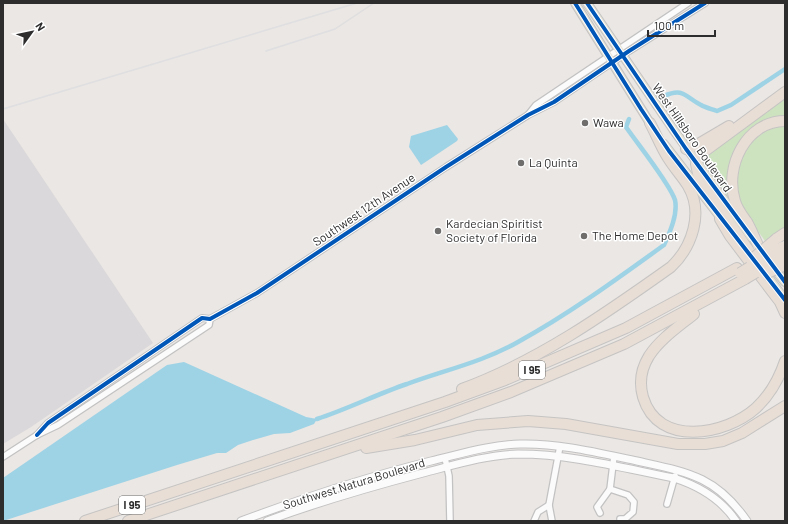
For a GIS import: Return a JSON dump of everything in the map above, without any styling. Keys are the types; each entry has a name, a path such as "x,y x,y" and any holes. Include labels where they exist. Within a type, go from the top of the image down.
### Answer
{"highway":[{"path":"686,149 695,146 782,95"},
{"path":"753,261 699,178 696,170 696,162 701,154 782,95"},
{"path":"760,250 735,203 732,182 733,167 740,150 753,134 769,124 785,121"},
{"path":"372,426 397,413 488,380 536,356 568,337 675,263 687,247 691,238 695,220 695,206 688,185 668,158 650,123"},
{"path":"718,215 730,236 777,298 785,313"},
{"path":"128,521 448,415 511,392 624,344 743,276 782,243"},
{"name":"I 95","path":"145,521 460,417 534,389 615,354 694,314 743,276 753,261 782,243"},
{"name":"I 95","path":"87,520 476,392 559,359 743,276 763,275 785,261"},
{"path":"763,275 785,265"},
{"path":"104,521 512,384 627,333 743,276"},
{"path":"694,314 660,343 647,360 642,373 641,387 647,405 657,419 668,427 684,431 702,431 727,426 738,420 757,407 768,395 779,378 785,361"},
{"path":"366,448 415,440 477,425 523,421 566,424 678,444 704,444 723,441 742,433 785,406"},
{"path":"78,521 87,520"}],"main road":[{"name":"West Hillsboro Boulevard","path":"575,3 650,123 753,261 785,300"},
{"name":"West Hillsboro Boulevard","path":"587,3 686,149 785,282"}],"street":[{"path":"620,52 688,3"},
{"path":"620,52 705,3"},
{"name":"Southwest 12th Avenue","path":"3,457 37,435 58,425 209,325 210,320 257,293 528,115 554,102 620,52"},
{"name":"Southwest 12th Avenue","path":"528,115 536,105 610,59"},
{"name":"Southwest 12th Avenue","path":"37,435 48,423 202,318 210,320"},
{"name":"Southwest Natura Boulevard","path":"241,521 333,488 465,452 497,446 520,444 560,446 676,469 691,474 716,487 733,503 747,521"},
{"path":"552,521 549,505 560,446"},
{"name":"Southwest Natura Boulevard","path":"267,521 333,498 446,467 497,456 518,454 558,456 674,478 690,483 709,495 725,507 736,521"},
{"path":"600,513 597,507 599,502 610,489 614,466 614,456"},
{"path":"445,458 448,476 450,521"},
{"path":"667,504 676,469"},
{"path":"610,489 628,495 634,502 633,512 629,517 620,519"},
{"path":"534,521 538,512 549,505"}],"shaded area":[{"path":"3,119 153,343 31,427 3,444"}],"green space":[{"path":"785,96 785,117 744,136 731,201 700,157"},
{"path":"785,123 785,229 765,241 741,207 734,178 737,163 759,131"}],"water":[{"path":"447,125 458,139 457,141 421,165 409,147 411,136"},
{"path":"184,362 306,417 317,419 314,424 290,433 274,434 253,440 238,445 226,453 217,453 177,465 3,521 3,478 167,365"}],"waterway":[{"path":"664,96 676,92 684,94 703,106 717,111 731,105 785,69"},
{"path":"317,419 396,388 478,360 505,349 574,308 664,245 671,229 674,217 676,205 675,200 667,184 626,127 629,119"}],"railway":[{"path":"3,109 357,3"},
{"path":"266,51 335,29 374,3"}],"cycle path":[{"path":"575,3 669,151 785,300"},
{"path":"587,3 686,149 785,282"},
{"path":"37,435 48,423 202,318 210,319 257,293 446,167 528,115 554,102 629,51 705,3"}],"place":[{"name":"Wawa","path":"585,123"},
{"name":"La Quinta","path":"521,163"},
{"name":"Kardecian Spiritist Society of Florida","path":"438,231"},
{"name":"The Home Depot","path":"584,236"}]}
